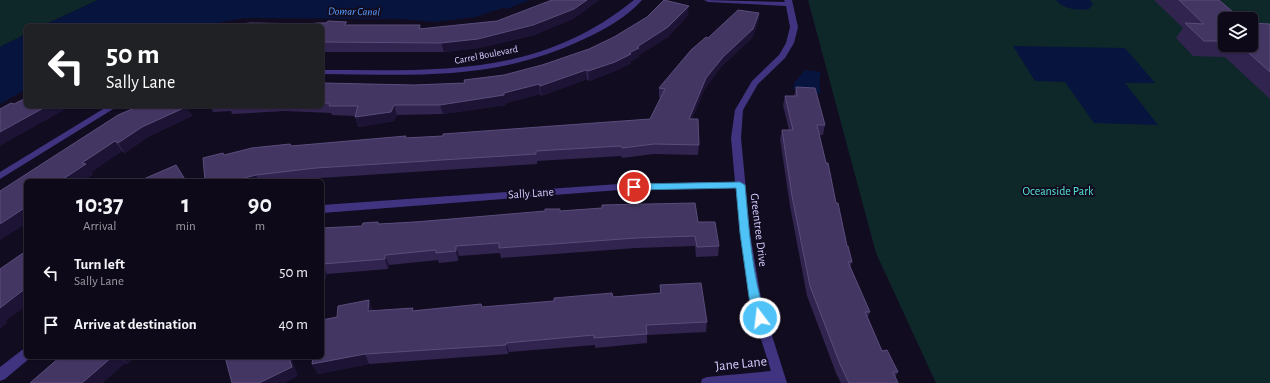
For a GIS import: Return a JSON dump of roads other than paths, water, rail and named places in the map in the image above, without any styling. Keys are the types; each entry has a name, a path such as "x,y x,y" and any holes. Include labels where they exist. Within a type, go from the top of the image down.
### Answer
{"street":[{"name":"Carrel Boulevard","path":"324,72 426,73 462,71 508,63 560,47 588,35 621,15 638,0"},
{"path":"708,0 788,2"},
{"name":"Greentree Drive","path":"779,379 756,304 744,233 736,138 739,110 755,83 782,56 790,43 794,27 788,2"},
{"path":"0,176 111,108"},
{"name":"Sally Lane","path":"324,209 618,187 740,185"},
{"path":"0,374 24,356"},
{"name":"Jane Lane","path":"707,383 779,379"}],"water":[{"name":"Domar Canal","path":"98,0 530,0 507,9 503,8 475,17 434,22 402,19 244,18 212,24 46,24"},
{"path":"1056,0 1090,0 1093,4 1089,9 1080,10 1067,7"},
{"path":"24,35 24,90 0,104 0,47"},
{"path":"1013,46 1125,48 1155,83 1125,83 1158,125 1094,123 1065,82 1035,81"},
{"path":"805,70 821,72 820,94 793,89 794,83"}],"park label":[{"name":"Oceanside Park","path":"1058,191"}]}
